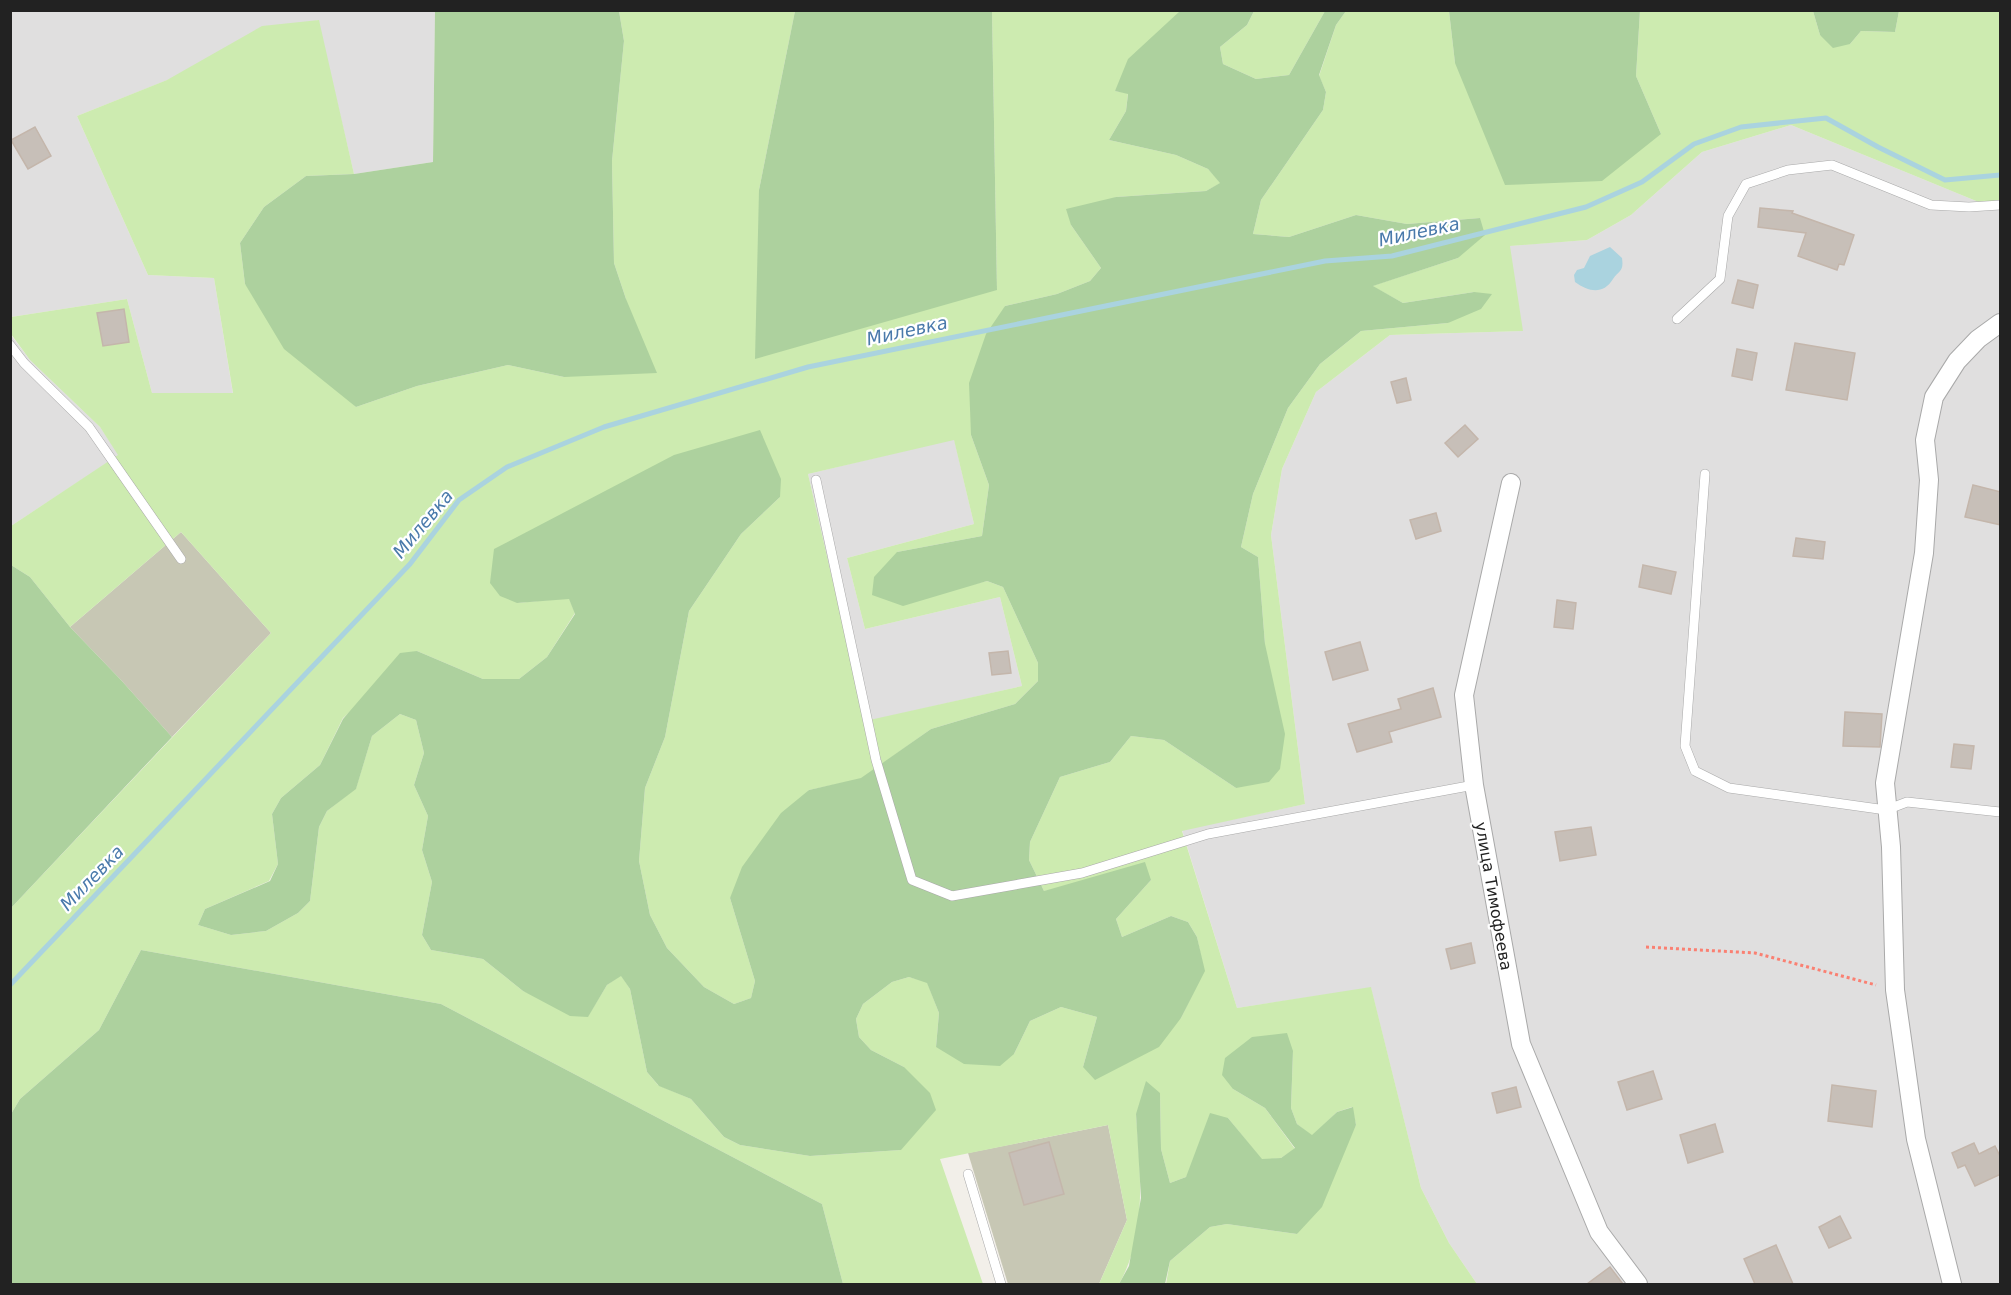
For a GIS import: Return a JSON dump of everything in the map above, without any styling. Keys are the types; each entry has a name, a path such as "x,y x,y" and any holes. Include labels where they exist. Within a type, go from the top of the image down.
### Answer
{"street":[{"path":"1952,1284 1916,1140 1895,990 1891,847 1885,783 1924,553 1929,480 1925,440 1934,398 1957,361 1978,339 2001,323"},
{"name":"улица Тимофеева","path":"1511,483 1464,695 1474,785 1521,1044 1599,1232 1638,1284"}],"lane":[{"path":"1677,319 1720,279 1728,216 1746,184 1788,170 1832,165 1931,205 1969,207 2001,205"},
{"path":"10,345 24,363 89,427 181,559"},
{"path":"1705,474 1685,746 1695,771 1729,788 1886,810 1907,802 2001,812"},
{"path":"816,480 876,760 912,880 952,896 1082,873 1208,834 1474,785"},
{"path":"968,1174 1001,1284"}],"path":[{"path":"1646,947 1755,953 1895,990"}],"shaded area":[{"path":"11,11 435,11 433,162 354,174 318,20 77,116 148,275 214,278 233,394 152,393 127,299 11,317"},
{"path":"1791,125 1981,203 2000,200 2000,1284 1477,1284 1449,1243 1421,1188 1371,988 1237,1008 1182,830 1305,804 1271,535 1282,469 1316,392 1390,335 1522,331 1509,246 1587,240 1631,215 1702,152"},
{"path":"10,334 30,360 100,427 119,455 11,526"},
{"path":"954,439 974,524 847,558 865,629 1000,597 1022,686 864,722 808,474"},
{"path":"181,532 271,633 172,737 70,627"},
{"path":"1108,1125 1127,1220 1099,1284 1008,1284 968,1153"}],"green space":[{"path":"1813,10 1899,11 1895,32 1861,31 1850,44 1833,48 1820,35"},
{"path":"435,11 619,11 624,41 612,161 614,263 626,299 657,373 564,377 508,365 417,386 356,407 284,349 245,284 240,243 264,207 306,176 354,174 433,162"},
{"path":"619,11 795,11 759,190 997,290 992,11 1180,11 1115,91 1128,93 1126,111 1109,140 1176,155 1208,169 1221,183 1206,191 1116,197 1071,225 1101,268 1090,281 1057,294 1005,306 971,435 989,485 982,536 897,552 970,585 987,581 1003,587 1038,663 1038,681 1015,704 931,729 861,779 809,790 730,898 755,981 751,998 734,1004 704,987 667,948 650,915 639,861 645,788 665,737 689,611 741,534 780,497 517,603 569,598 575,613 547,657 519,679 483,679 417,651 343,718 320,765 281,798 272,814 278,864 269,881 205,909 198,925 231,935 266,931 298,913 310,901 319,827 327,811 356,788 372,736 400,714 416,720 424,753 414,785 428,816 422,850 432,882 422,935 431,950 483,959 523,991 588,1016 607,985 621,975 630,989 647,1072 658,1085 691,1099 724,1137 740,1145 810,1156 901,1150 904,1067 871,1050 859,1037 856,1019 863,1004 892,982 909,977 927,982 939,1013 936,1047 1014,1054 1030,1021 1061,1007 1097,1017 1083,1067 1181,1018 1204,971 1197,937 1188,922 1171,916 1122,937 1116,919 1151,880 1044,891 1029,860 1030,842 1060,777 1110,762 1131,736 1164,740 1236,788 1265,644 1258,557 1241,547 1253,494 1288,408 1320,364 1361,331 1448,323 1474,292 1403,303 1372,286 1458,258 1480,218 1407,224 1356,215 1289,237 1253,234 1261,200 1323,110 1326,92 1319,76 1336,25 1346,11 1449,11 1455,63 1661,134 1636,76 1640,11 1813,11 1820,35 1850,44 1861,31 1895,32 1899,11 2000,11 2000,200 1981,203 1791,125 1702,152 1631,215 1587,240 1510,246 1523,331 1390,335 1316,392 1282,469 1271,535 1305,804 1182,831 1237,1008 1371,987 1421,1188 1449,1243 1477,1284 1166,1284 1170,1261 1210,1227 1227,1224 1297,1234 1356,1125 1352,1107 1337,1112 1312,1136 1297,1124 1291,1108 1293,1051 1233,1089 1265,1108 1295,1149 1281,1158 1262,1160 1228,1118 1186,1177 1170,1183 1161,1149 1160,1093 1136,1114 1140,1179 1138,1223 1128,1264 1119,1284 1099,1284 1127,1220 1108,1125 940,1159 983,1284 843,1284 822,1204 441,1004 141,950 99,1030 20,1099 11,1114 11,908 271,633 181,532 70,627 30,577 11,565 11,526 118,455 100,427 30,360 11,334 11,317 127,299 152,393 233,393 214,278 148,275 77,116 167,80 262,26 319,20 354,174 306,176 264,207 240,243 245,284 356,407 417,386 508,365 564,377 626,299 614,263 612,161 624,41","holes":["954,440 974,524 847,558 865,629 1000,597 1022,686 865,721 808,474"]},
{"path":"795,11 992,11 997,290 755,359 759,190"},
{"path":"1180,11 1254,11 1247,25 1220,47 1223,64 1256,79 1289,75 1325,11 1346,11 1336,25 1319,75 1326,92 1323,110 1261,200 1253,234 1289,237 1356,215 1407,224 1480,218 1485,235 1458,258 1373,286 1403,303 1474,292 1492,294 1481,309 1448,323 1361,331 1320,364 1288,408 1253,494 1241,547 1258,557 1265,644 1285,734 1280,769 1269,782 1236,788 1164,740 1131,736 1110,762 1060,777 1030,842 1029,860 1044,891 1145,862 1151,880 1116,919 1122,937 1171,916 1188,922 1197,937 1205,971 1181,1018 1159,1047 1095,1080 1083,1067 1097,1017 1061,1007 1030,1021 1014,1054 1000,1066 964,1064 936,1047 939,1013 927,983 909,977 892,982 863,1004 856,1019 859,1037 871,1050 904,1067 930,1093 936,1110 901,1150 810,1156 740,1145 724,1137 691,1099 659,1086 647,1072 630,989 621,976 607,985 588,1017 570,1016 523,991 483,959 431,950 422,935 432,882 422,850 428,816 414,785 424,753 416,720 400,714 372,736 356,789 327,811 319,827 310,901 298,913 266,931 231,935 198,925 205,909 270,881 278,864 272,814 281,798 320,765 343,719 400,653 417,651 483,679 519,679 547,657 575,614 569,599 517,603 500,596 490,583 494,549 674,455 760,430 781,479 780,497 741,534 689,611 665,737 645,788 639,861 650,915 667,948 704,987 734,1004 751,998 755,981 730,898 742,867 781,813 809,790 861,778 931,729 1015,704 1038,681 1038,663 1003,587 987,581 903,606 872,595 874,577 897,552 982,536 989,485 971,435 969,383 986,334 1005,306 1057,294 1090,281 1101,268 1071,225 1066,209 1116,197 1206,191 1220,183 1208,169 1176,155 1109,140 1126,111 1128,94 1115,91 1128,59"},
{"path":"1254,11 1325,11 1289,75 1256,79 1223,64 1220,47 1247,25"},
{"path":"1449,11 1640,11 1636,76 1661,134 1602,181 1505,185 1455,63"},
{"path":"11,565 30,577 70,627 172,737 11,908"},
{"path":"141,950 441,1004 822,1204 843,1284 11,1284 11,1114 20,1099 99,1030"},
{"path":"1287,1033 1293,1051 1291,1108 1297,1124 1312,1135 1337,1112 1353,1107 1356,1125 1322,1207 1297,1234 1227,1224 1210,1227 1170,1261 1165,1284 1119,1284 1129,1266 1141,1198 1136,1114 1146,1081 1160,1093 1161,1149 1170,1183 1186,1177 1210,1113 1228,1118 1262,1159 1281,1158 1295,1148 1265,1108 1233,1089 1222,1075 1225,1058 1252,1037"}],"water":[{"path":"1610,247 1622,258 1622,266 1605,288 1591,290 1575,282 1574,275 1577,270 1584,268 1590,256"}],"building":[{"path":"35,127 51,156 28,169 11,140"},
{"path":"1760,208 1793,211 1792,213 1854,235 1844,265 1839,264 1837,270 1798,256 1806,233 1758,227"},
{"path":"1738,280 1758,285 1753,308 1732,303"},
{"path":"124,309 129,342 103,346 97,313"},
{"path":"1795,343 1855,353 1847,400 1786,390"},
{"path":"1737,349 1757,353 1752,380 1732,376"},
{"path":"1406,378 1411,400 1397,403 1391,382"},
{"path":"1465,425 1478,439 1458,457 1445,443"},
{"path":"1973,485 2001,492 2001,525 1965,517"},
{"path":"1436,513 1441,531 1416,539 1410,520"},
{"path":"1796,538 1825,542 1823,559 1793,556"},
{"path":"1643,565 1676,572 1671,594 1639,587"},
{"path":"1557,600 1576,603 1573,629 1554,627"},
{"path":"1360,642 1368,670 1333,680 1325,652"},
{"path":"1008,651 1011,673 992,675 989,653"},
{"path":"1433,688 1441,717 1389,732 1392,742 1357,752 1348,724 1401,709 1398,699"},
{"path":"1845,712 1882,714 1880,747 1843,746"},
{"path":"1954,744 1974,746 1971,769 1951,767"},
{"path":"1591,827 1596,855 1560,861 1555,832"},
{"path":"1471,943 1475,963 1451,969 1446,949"},
{"path":"1653,1071 1662,1099 1627,1110 1618,1082"},
{"path":"1832,1085 1876,1091 1872,1127 1828,1121"},
{"path":"1516,1087 1521,1107 1497,1113 1492,1093"},
{"path":"1715,1124 1723,1152 1688,1163 1680,1135"},
{"path":"1049,1142 1064,1194 1024,1205 1009,1153"},
{"path":"1974,1143 1979,1154 1995,1146 2001,1158 2001,1174 1975,1186 1965,1165 1958,1168 1952,1153"},
{"path":"1840,1216 1851,1238 1829,1248 1819,1227"},
{"path":"1776,1245 1793,1284 1755,1284 1744,1259"},
{"path":"1610,1267 1623,1284 1587,1284"}],"waterway":[{"name":"Милевка","path":"10,985 410,564 459,500 507,467 604,427 808,367 1325,261 1392,256 1586,207 1642,182 1694,144 1741,127 1826,118 1945,180 2000,175"}]}
